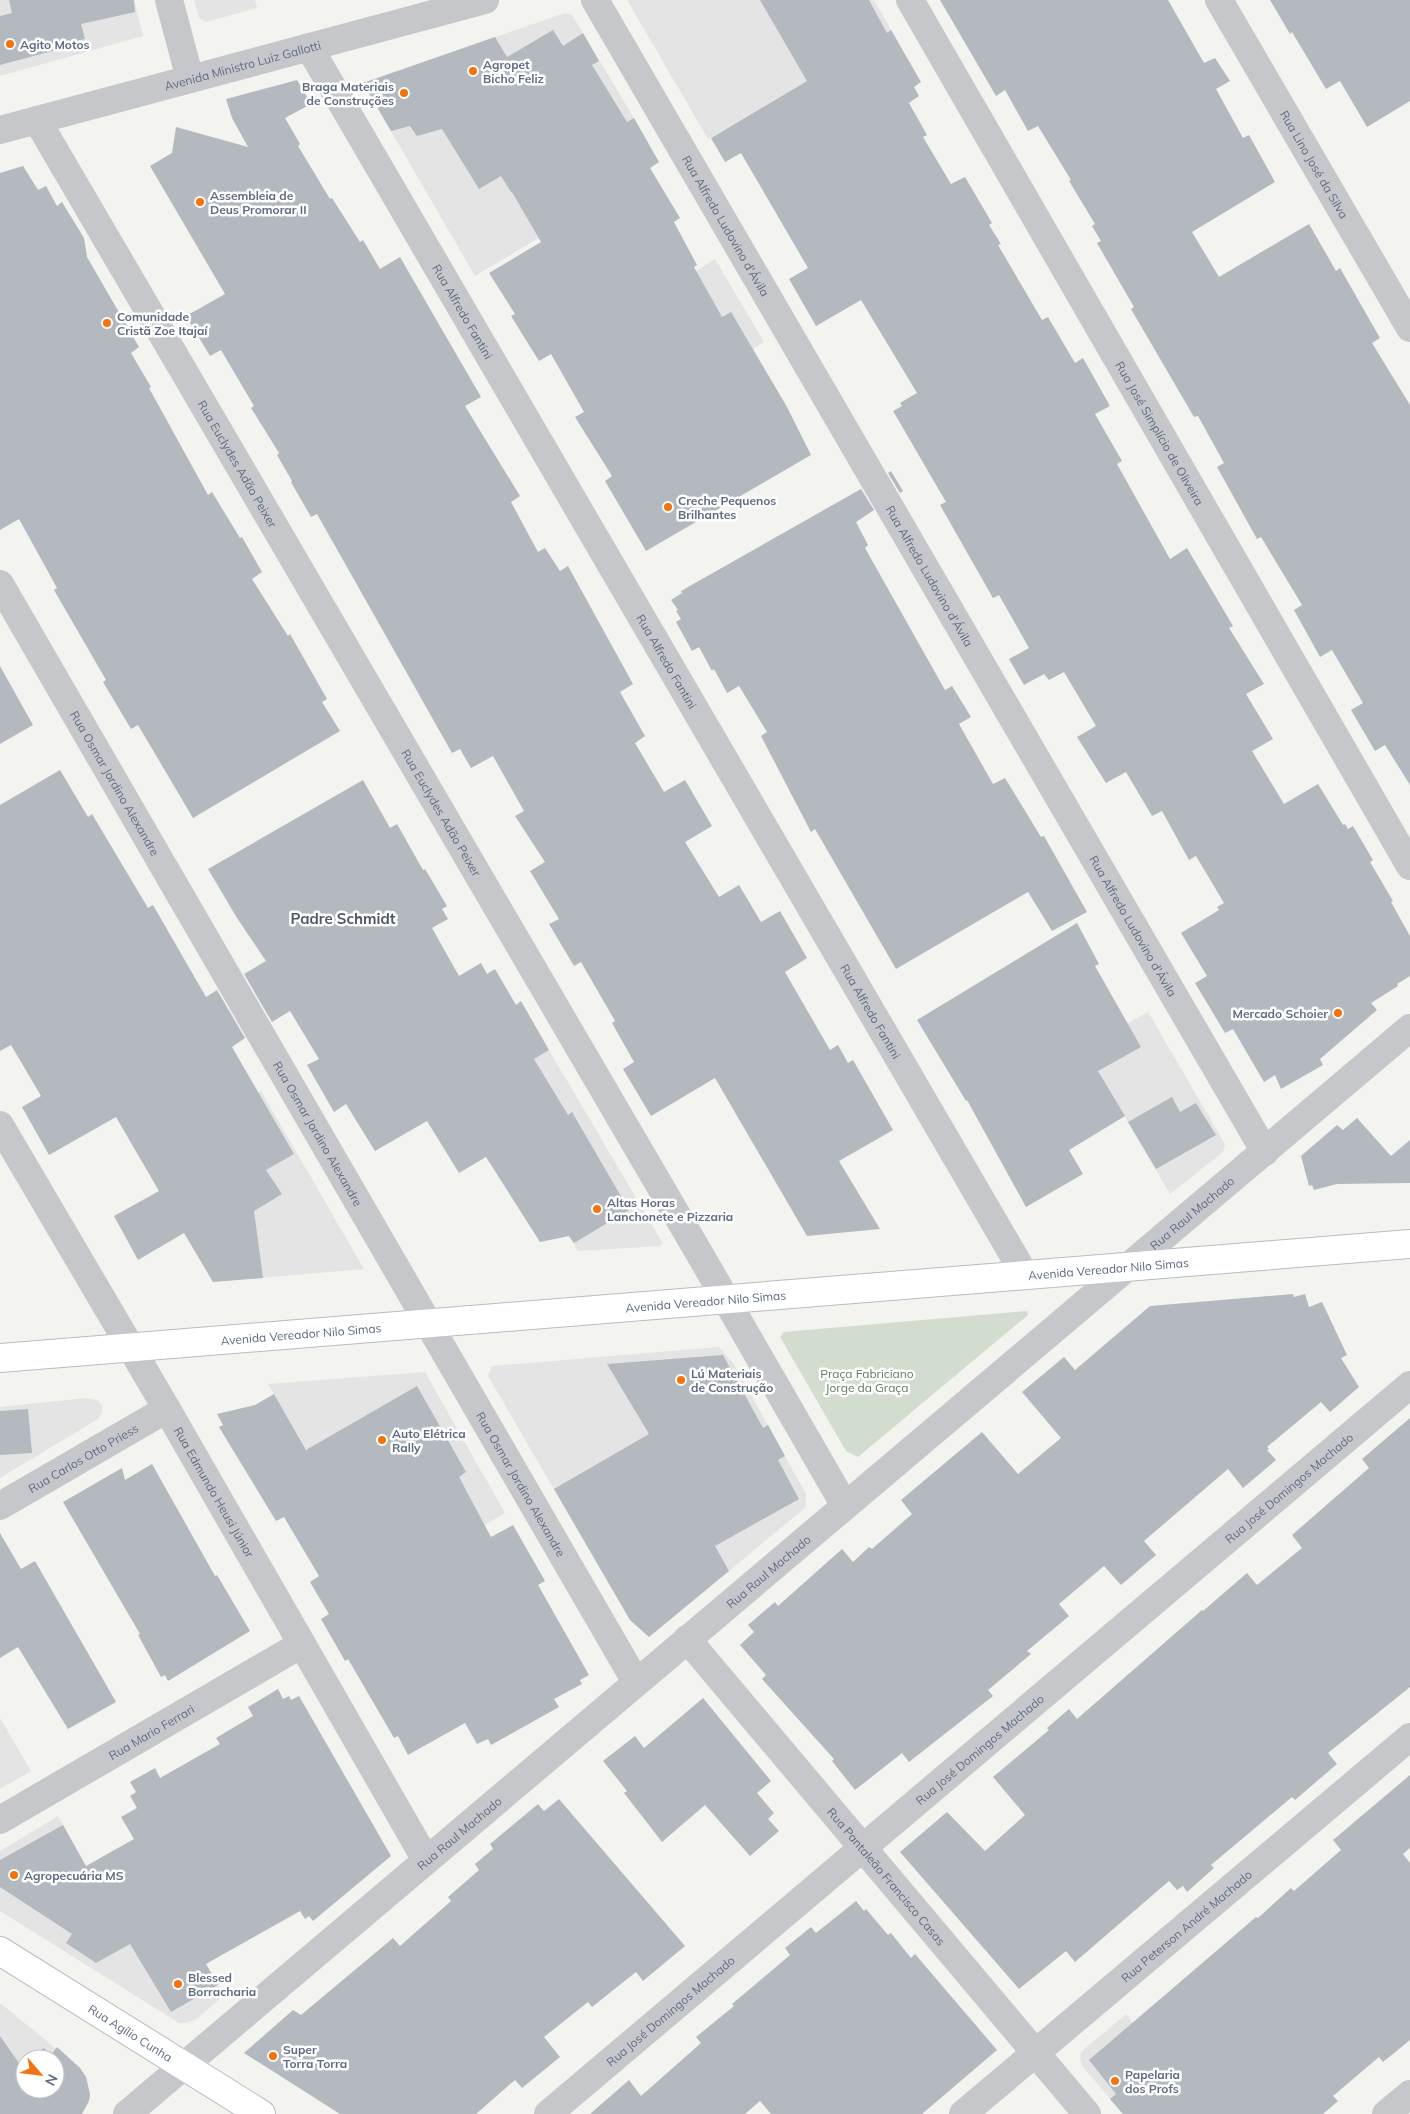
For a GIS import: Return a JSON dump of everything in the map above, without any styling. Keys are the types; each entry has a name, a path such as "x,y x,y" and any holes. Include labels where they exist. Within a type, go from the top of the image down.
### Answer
{"main road":[{"name":"Avenida Vereador Nilo Simas","path":"0,1358 1410,1244"},
{"name":"Rua Agílio Cunha","path":"0,1951 261,2114"}],"street":[{"path":"169,0 190,79"},
{"name":"Avenida Ministro Luiz Gallotti","path":"0,130 484,0"},
{"name":"Rua Alfredo Ludovino d'Ávila","path":"595,0 1265,1152"},
{"name":"Rua José Simplício de Oliveira","path":"910,0 1410,866"},
{"name":"Rua Lino José da Silva","path":"1219,0 1410,328"},
{"name":"Rua Alfredo Fantini","path":"310,47 1025,1276"},
{"name":"Rua Euclydes Adão Peixer","path":"37,120 727,1300 845,1506"},
{"name":"Rua Osmar Jordino Alexandre","path":"0,584 636,1682"},
{"name":"Rua Raul Machado","path":"127,2114 1410,1028"},
{"name":"Rua Edmundo Heusi Júnior","path":"0,1125 167,1409 426,1860"},
{"name":"Rua José Domingos Machado","path":"548,2114 1410,1385"},
{"name":"Rua Carlos Otto Priess","path":"0,1506 167,1409"},
{"name":"Rua Pantaleão Francisco Casas","path":"686,1639 1087,2114"},
{"name":"Rua Mario Ferrari","path":"0,1820 302,1644"},
{"name":"Rua Peterson André Machado","path":"963,2114 1410,1737"},
{"path":"1386,2114 1410,2094"}],"shaded area":[{"path":"0,0 134,0 143,36 0,76"},
{"path":"194,0 255,0 257,8 206,22 199,18"},
{"path":"627,0 874,0 900,45 891,51 829,68 708,139"},
{"path":"565,13 572,15 634,118 569,220 475,276 363,83"},
{"path":"715,259 764,342 753,349 759,360 678,408 696,271"},
{"path":"1148,1012 1225,1144 1223,1152 1170,1194 1084,1048"},
{"path":"549,1050 662,1242 660,1246 578,1251 483,1089"},
{"path":"261,1091 364,1269 213,1282 142,1160"},
{"path":"719,1347 734,1364 806,1494 805,1508 649,1637 630,1620 488,1376 492,1366"},
{"path":"425,1372 505,1513 481,1527 313,1461 268,1384"},
{"path":"87,1398 99,1401 102,1406 102,1413 98,1419 0,1478 0,1407"},
{"path":"0,1718 31,1771 0,1789"},
{"path":"58,1816 110,1910 159,1883 224,1995 197,2019 187,2023 179,2023 0,1911 0,1851"},
{"path":"0,2003 57,2049 15,2049 15,2099 65,2099 65,2056 80,2068 86,2077 90,2094 89,2101 0,2114"},
{"path":"1126,2014 1133,2023 1123,2114 1083,2067 1080,2059 1081,2052"}],"green space":[{"name":"Praça Fabriciano Jorge da Graça","path":"1027,1311 1028,1315 858,1457 846,1451 780,1337 784,1332"}],"building":[{"path":"9,0 134,0 135,12 81,24 85,39 55,47 56,50 0,65 0,16 12,13"},
{"path":"760,0 869,0 887,33 891,30 921,82 914,87 919,96 909,103 927,135 923,137 951,184 965,177 992,223 989,225 1001,244 998,245 1042,320 1048,317 1075,363 1083,358 1110,406 1095,414 1122,461 1117,464 1170,559 1187,548 1233,626 1229,628 1264,684 1246,694 1273,739 1252,751 1284,804 1318,784 1343,825 1345,824 1348,829 1353,826 1373,860 1370,862 1393,901 1391,902 1410,936 1410,976 1371,1003 1377,1010 1320,1059 1323,1065 1281,1089 1275,1075 1264,1082 1233,1029 1225,1033 1195,983 1207,976 1181,933 1219,910 1217,907 1224,903 1196,856 1189,860 1162,811 1152,816 1126,772 1106,783 1077,737 1096,726 1064,672 1049,680 1044,674 1024,685 1009,659 1029,648 999,595 993,598 940,505 946,502 893,411 902,406 900,403 917,393 861,300 816,326 789,279 808,268 741,153 725,162 711,138 807,81"},
{"path":"940,0 1168,0 1204,63 1215,58 1230,81 1216,89 1243,138 1249,135 1275,182 1192,232 1219,277 1309,224 1336,271 1340,268 1380,338 1372,343 1410,405 1410,785 1385,745 1375,751 1351,710 1363,703 1332,650 1320,657 1294,610 1302,605 1261,537 1257,539 1217,467 1224,463 1198,416 1194,417 1131,309 1134,307 1097,243 1101,241 1092,226 1095,224 1069,181 1071,180 1038,126 1028,131 1005,90 996,96"},
{"path":"1270,0 1410,0 1410,101 1367,127 1340,81 1326,89 1292,32 1290,34"},
{"path":"553,30 563,46 583,33 599,61 592,65 627,122 634,118 659,162 650,168 680,218 674,222 697,265 694,267 722,317 731,312 787,407 811,455 646,551 605,481 612,476 575,417 584,412 551,354 539,361 511,316 515,314 489,273 541,242 512,192 501,176 479,189 442,129 417,136 410,126 391,131 363,83 495,37 507,57"},
{"path":"297,80 311,104 285,118 300,144 298,146 330,199 332,198 360,242 363,240 380,269 400,257 481,397 465,406 520,496 511,502 538,552 545,548 560,571 568,566 633,684 620,692 645,736 635,743 664,792 685,780 712,826 685,842 719,897 739,885 761,922 780,911 807,958 785,972 830,1050 838,1045 848,1063 853,1060 893,1130 839,1161 880,1229 807,1236 715,1078 651,1116 623,1069 634,1062 612,1023 615,1021 581,962 574,966 549,924 559,919 530,871 545,862 515,816 524,811 493,756 471,768 460,749 452,753 317,514 311,517 277,455 279,453 251,408 254,406 221,350 210,356 186,316 225,294 150,166 172,153 176,127 248,147 232,118 226,99"},
{"path":"23,166 38,190 46,186 57,206 62,202 84,238 87,257 139,347 131,353 151,387 149,388 208,495 212,492 240,538 242,537 262,572 252,579 288,636 290,634 327,699 322,702 340,731 193,818 138,725 131,729 103,682 106,680 54,590 57,588 19,519 0,530 0,173"},
{"path":"891,471 903,491 900,493 888,473"},
{"path":"861,489 874,510 856,522 868,545 865,548 945,690 952,686 971,717 959,724 993,784 1005,778 1041,837 1044,836 1087,912 1052,931 1028,892 896,969 815,829 811,832 761,736 767,732 739,686 727,693 699,647 692,651 676,622 681,619 676,611 678,610 671,600 682,593 681,591"},
{"path":"0,666 33,725 0,744"},
{"path":"60,770 88,817 92,814 148,908 153,905 206,997 217,990 245,1038 232,1047 294,1154 266,1170 282,1194 254,1211 263,1278 213,1282 184,1233 138,1260 114,1216 159,1191 116,1117 49,1155 22,1107 41,1096 11,1045 0,1051 0,805"},
{"path":"363,780 390,828 397,824 423,870 425,869 447,906 442,909 448,919 432,928 459,976 481,963 487,974 495,969 516,1005 521,1001 549,1050 534,1059 568,1115 572,1112 629,1210 574,1243 569,1236 540,1242 486,1157 459,1173 427,1121 375,1151 346,1104 334,1112 307,1065 319,1059 290,1011 272,1022 244,974 266,961 237,918 208,869"},
{"path":"1077,923 1099,964 1095,966 1141,1047 1098,1071 1125,1116 1069,1150 1083,1174 1026,1207 967,1100 917,1020"},
{"path":"1172,1097 1180,1112 1196,1103 1216,1135 1156,1169 1128,1122"},
{"path":"1357,1118 1391,1156 1410,1140 1410,1183 1337,1184 1314,1190 1312,1185 1309,1186 1301,1156 1337,1125 1343,1130"},
{"path":"1293,1294 1294,1297 1305,1294 1309,1307 1322,1302 1347,1355 1341,1358 1359,1387 1330,1412 1321,1402 1267,1447 1269,1449 1267,1450 1276,1460 1243,1488 1228,1469 1144,1541 1156,1555 1121,1585 1104,1566 1059,1604 1069,1616 1027,1651 1031,1654 988,1690 993,1696 909,1762 902,1753 855,1790 832,1761 834,1759 762,1679 766,1675 740,1645 754,1632 748,1625 775,1602 778,1606 842,1549 853,1562 869,1547 872,1549 912,1514 901,1500 982,1432 1018,1474 1061,1438 1022,1392 1064,1357 1075,1370 1150,1306"},
{"path":"723,1355 763,1428 768,1425 785,1456 778,1460 799,1499 715,1546 729,1571 649,1637 630,1620 554,1489 649,1434 607,1364"},
{"path":"417,1386 466,1472 459,1477 491,1537 513,1525 545,1581 538,1585 589,1675 580,1680 582,1684 554,1699 559,1707 491,1745 488,1739 477,1744 465,1723 408,1755 398,1736 394,1738 348,1659 345,1661 321,1619 329,1614 310,1582 319,1576 284,1517 276,1521 219,1427 223,1425 217,1414 255,1405 274,1394 306,1450"},
{"path":"28,1409 32,1453 0,1455 0,1411"},
{"path":"1410,1418 1410,1687 1328,1753 1337,1764 1295,1800 1292,1797 1211,1865 1214,1868 1187,1892 1183,1886 1177,1890 1169,1881 1075,1962 1066,1951 1019,1989 900,1852 947,1812 985,1851 1025,1815 993,1777 1049,1730 1047,1728 1069,1709 1077,1719 1247,1573 1257,1585 1302,1548 1292,1535 1369,1468 1362,1459"},
{"path":"152,1464 215,1576 217,1575 250,1631 168,1681 165,1675 161,1677 138,1635 140,1634 63,1502 122,1468 125,1480"},
{"path":"0,1533 21,1569 35,1561 116,1702 68,1729 18,1647 0,1658"},
{"path":"278,1689 283,1699 289,1696 291,1700 299,1696 391,1856 313,1921 309,1916 305,1919 300,1911 206,1964 218,1985 171,2012 130,1944 96,1963 66,1943 72,1934 0,1887 0,1860 63,1825 86,1866 134,1839 121,1817 137,1808 130,1796 136,1792 130,1782 155,1768 160,1778 220,1744 216,1738 253,1716 248,1707"},
{"path":"703,1698 771,1781 757,1793 774,1813 768,1819 779,1831 750,1856 705,1805 662,1842 624,1793 627,1791 603,1761 635,1736 644,1748"},
{"path":"1410,1775 1410,1848 1403,1854 1410,1863 1410,2040 1383,2062 1379,2057 1333,2096 1338,2101 1323,2114 1123,2114 1110,2099 1116,2094 1089,2060 1256,1917 1258,1918 1291,1888 1294,1891 1341,1850 1333,1840"},
{"path":"559,1799 685,1946 643,1981 636,1972 592,2007 588,2002 544,2037 560,2057 522,2088 515,2080 476,2114 340,2114 244,2053 293,2010 301,2015 393,1938 400,1946 451,1901 448,1897 479,1870 475,1864 493,1849 490,1844 538,1804 544,1811"},
{"path":"856,1901 864,1911 866,1909 888,1935 891,1933 911,1958 915,1954 997,2050 922,2114 771,2114 760,2101 745,2114 590,2114 629,2080 641,2096 701,2043 696,2037 734,2006 732,2004 790,1955 785,1948 811,1927 816,1933"},
{"path":"0,2036 15,2057 15,2099 65,2099 65,2054 80,2068 86,2077 90,2094 89,2101 82,2114 0,2114"}],"place":[{"name":"Agito Motos","path":"10,44"},
{"name":"Agropet Bicho Feliz","path":"473,71"},
{"name":"Braga Materiais de Construções","path":"404,93"},
{"name":"Assembleia de Deus Promorar II","path":"200,202"},
{"name":"Comunidade Cristã Zoe Itajaí","path":"107,323"},
{"name":"Creche Pequenos Brilhantes","path":"668,507"},
{"name":"Mercado Schoier","path":"1338,1013"},
{"name":"Altas Horas Lanchonete e Pizzaria","path":"597,1209"},
{"name":"Lú Materiais de Construção","path":"681,1380"},
{"name":"Auto Elétrica Rally","path":"382,1440"},
{"name":"Agropecuária MS","path":"14,1875"},
{"name":"Blessed Borracharia","path":"178,1984"},
{"name":"Super Torra Torra","path":"273,2056"},
{"name":"Papelaria dos Profs","path":"1115,2081"}],"district":[{"name":"Padre Schmidt","path":"343,918"}]}
